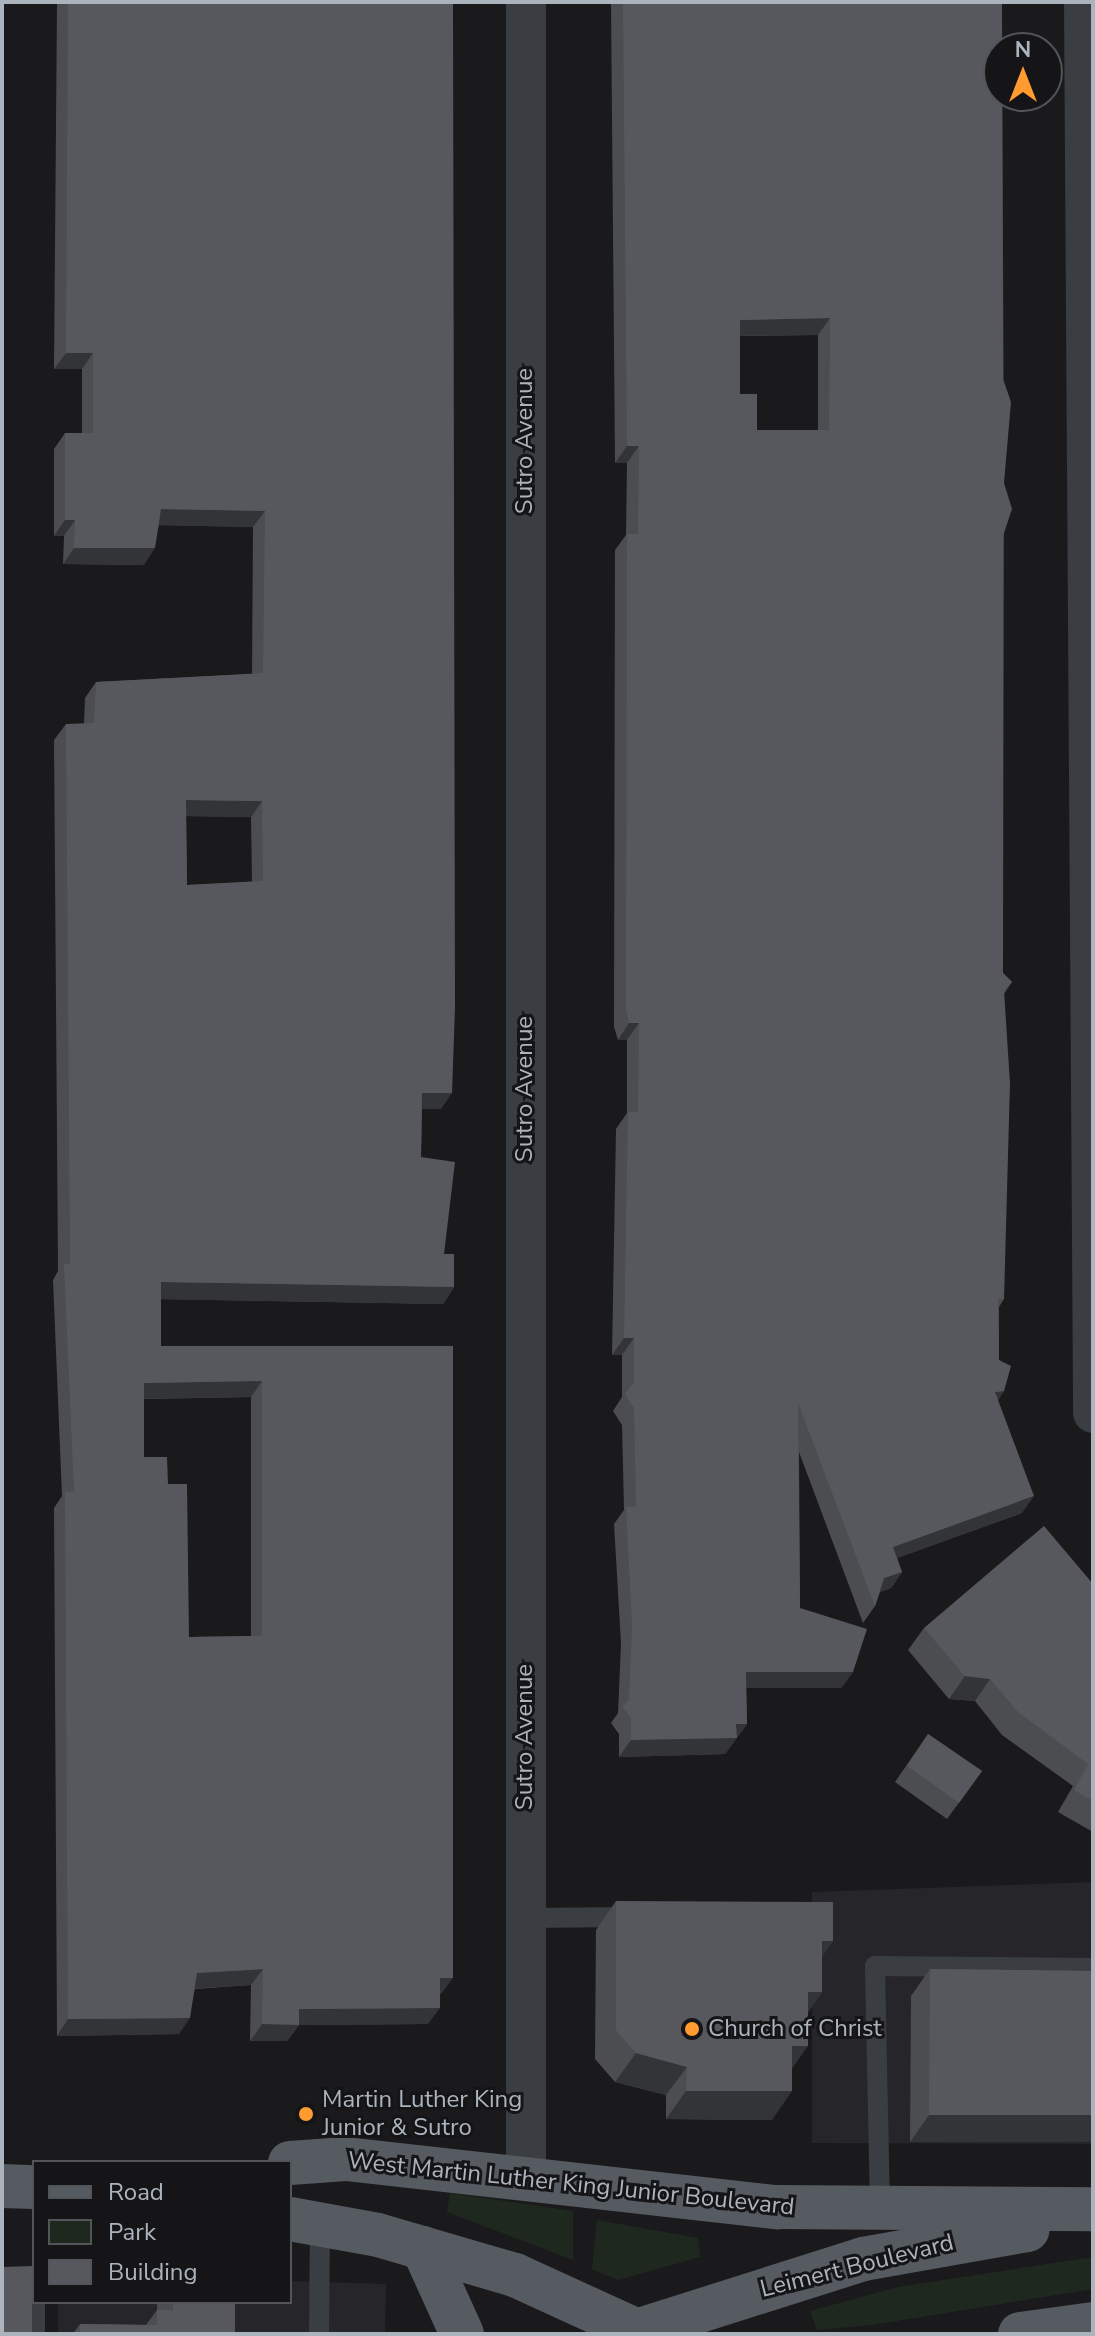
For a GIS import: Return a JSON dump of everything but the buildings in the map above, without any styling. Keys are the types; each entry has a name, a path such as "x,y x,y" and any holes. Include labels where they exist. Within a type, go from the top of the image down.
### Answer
{"main road":[{"name":"West Martin Luther King Junior Boulevard","path":"292,2163 346,2159 526,2176 678,2200 880,2207 1093,2209"},
{"path":"2,2186 32,2187"},
{"path":"305,2221 423,2248 548,2287 634,2333"},
{"name":"Leimert Boulevard","path":"634,2333 863,2259 1093,2222"},
{"path":"423,2248 462,2334"},
{"path":"1020,2334 1075,2328"}],"street":[{"name":"Sutro Avenue","path":"526,2 526,2176"},
{"path":"1084,2 1093,1413"}],"lane":[{"path":"525,1918 652,1917"},
{"path":"880,2207 875,1966 1093,1968"},
{"path":"305,2221 319,2334"},
{"path":"35,2304 35,2334"}],"shaded area":[{"path":"1093,1882 1093,2144 812,2143 812,1892"},
{"path":"292,2281 386,2284 385,2334 58,2334 58,2304 292,2304"}],"green space":[{"path":"450,2193 573,2211 573,2260 447,2212"},
{"path":"597,2220 698,2238 700,2257 618,2280 592,2269"},
{"path":"1093,2257 1093,2289 872,2325 817,2330 810,2311 898,2287"}],"place":[{"name":"Church of Christ","path":"692,2029"},
{"name":"Martin Luther King Junior & Sutro","path":"306,2114"}]}
